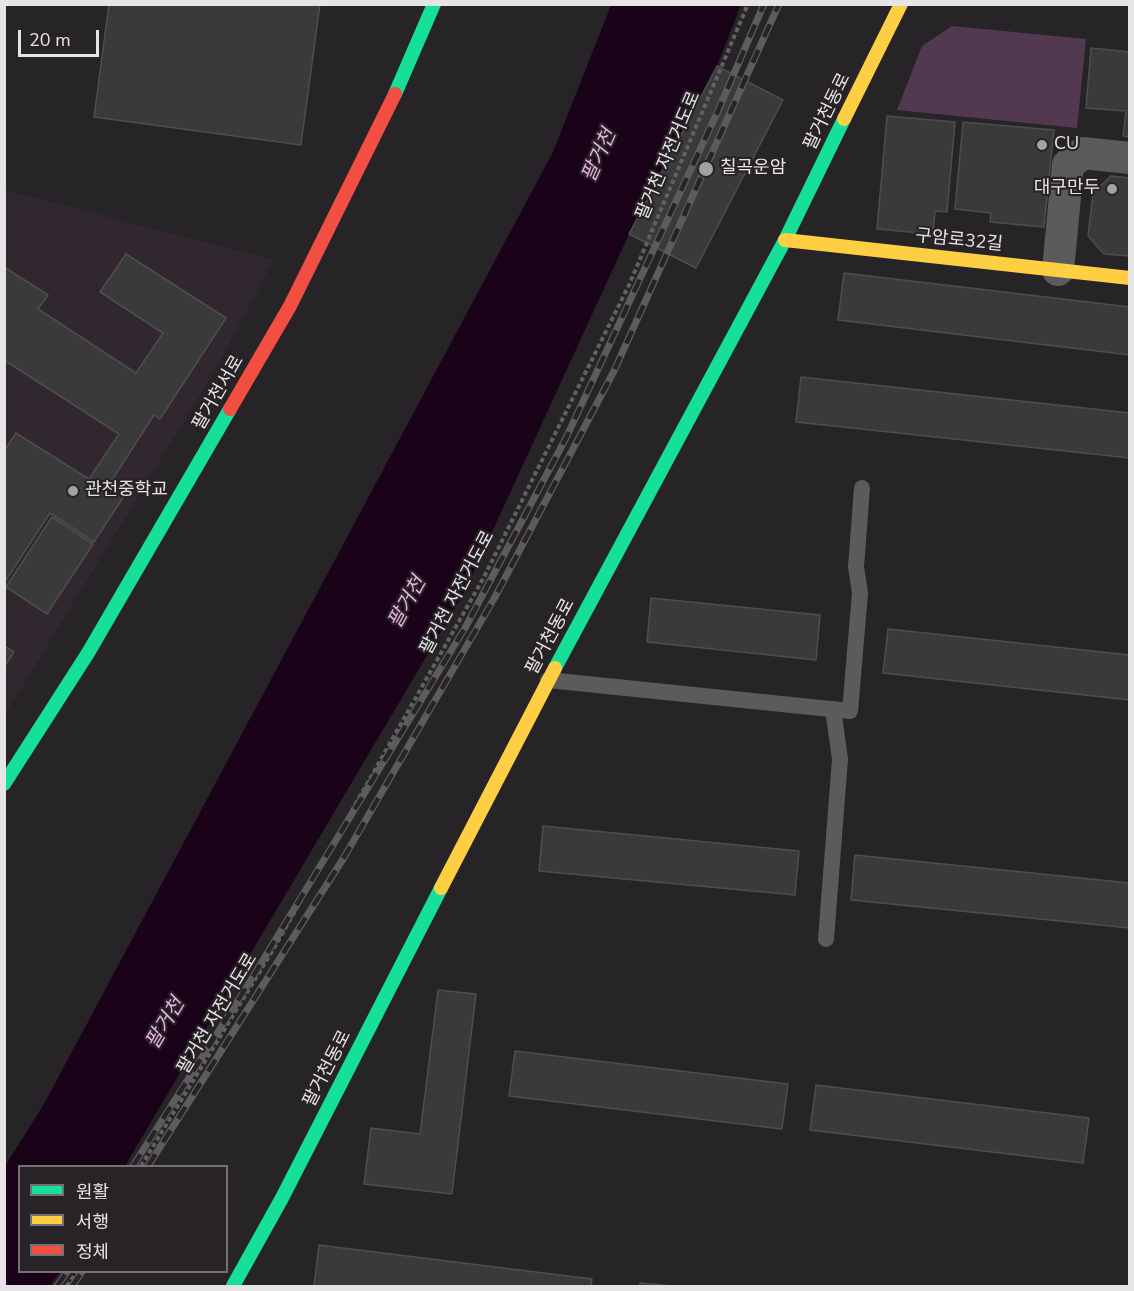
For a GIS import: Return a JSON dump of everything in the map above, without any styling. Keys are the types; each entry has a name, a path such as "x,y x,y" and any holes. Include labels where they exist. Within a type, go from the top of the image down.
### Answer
{"main road":[{"name":"팔거천서로","path":"4,784 88,653 290,306 396,92 434,4"},
{"name":"팔거천동로","path":"233,1287 282,1197 548,680 784,240 901,4"},
{"name":"구암로32길","path":"784,240 1130,278"}],"street":[{"path":"1058,270 1068,165 1083,153 1130,158"}],"lane":[{"path":"548,680 850,711 860,593 856,567 862,488"},
{"path":"826,939 840,759 833,709"}],"path":[{"name":"팔거천 자전거도로","path":"142,1165 273,951 484,577 629,285 748,4"},
{"path":"68,1287 76,1273"}],"shaded area":[{"path":"952,26 1086,39 1077,128 897,110 922,46"},
{"name":"관천중학교","path":"5,190 274,260 214,372 5,715"}],"water":[{"name":"팔거천","path":"611,5 741,5 717,66 629,234 465,591 126,1165 18,1165 18,1273 59,1273 50,1286 5,1286 5,1166 44,1104 553,152"}],"building":[{"path":"109,4 320,4 301,145 94,117"},
{"path":"1091,48 1130,52 1130,137 1123,136 1126,111 1086,108"},
{"path":"717,66 783,100 696,268 629,234"},
{"path":"887,116 955,122 947,212 935,211 933,234 877,229"},
{"path":"963,122 1054,130 1044,227 990,222 991,213 955,209"},
{"path":"1111,176 1130,178 1130,256 1104,254 1088,236 1093,193"},
{"path":"126,254 226,318 160,419 154,415 112,480 128,490 94,542 50,513 4,583 4,451 16,433 89,479 119,434 4,360 4,267 48,295 38,309 136,373 163,333 100,292"},
{"path":"844,273 1130,307 1130,355 838,320"},
{"path":"801,377 1130,413 1130,458 796,422"},
{"path":"52,517 93,544 47,614 6,587"},
{"path":"651,598 820,615 816,660 647,642"},
{"path":"888,629 1130,655 1130,700 883,673"},
{"path":"4,646 14,652 4,667"},
{"path":"543,826 799,851 795,895 539,871"},
{"path":"855,855 1130,883 1130,928 851,900"},
{"path":"438,990 476,994 452,1194 364,1184 371,1128 420,1134"},
{"path":"515,1051 788,1084 782,1129 509,1096"},
{"path":"816,1085 1089,1118 1083,1163 810,1130"},
{"path":"319,1245 592,1279 591,1286 314,1286"},
{"path":"640,1283 672,1286 640,1286"}],"railway":[{"path":"134,1165 249,983 465,628 566,438 717,113 764,4"},
{"path":"149,1165 343,859 495,597 614,371 779,4"},
{"path":"57,1286 66,1273"},
{"path":"72,1286 81,1273"}],"traffic: fast":[{"path":"395,94 434,4"},
{"path":"555,668 785,240 844,119"},
{"path":"4,784 88,653 230,409"},
{"path":"233,1286 282,1198 441,888"}],"traffic: slow":[{"path":"844,119 901,4"},
{"path":"785,240 1130,278"},
{"path":"441,888 555,668"}],"traffic: jam":[{"path":"230,409 290,306 395,94"}],"place":[{"name":"CU","path":"1042,145"},
{"name":"칠곡운암","path":"706,169"},
{"name":"대구만두","path":"1112,189"},
{"name":"관천중학교","path":"73,491"}]}
